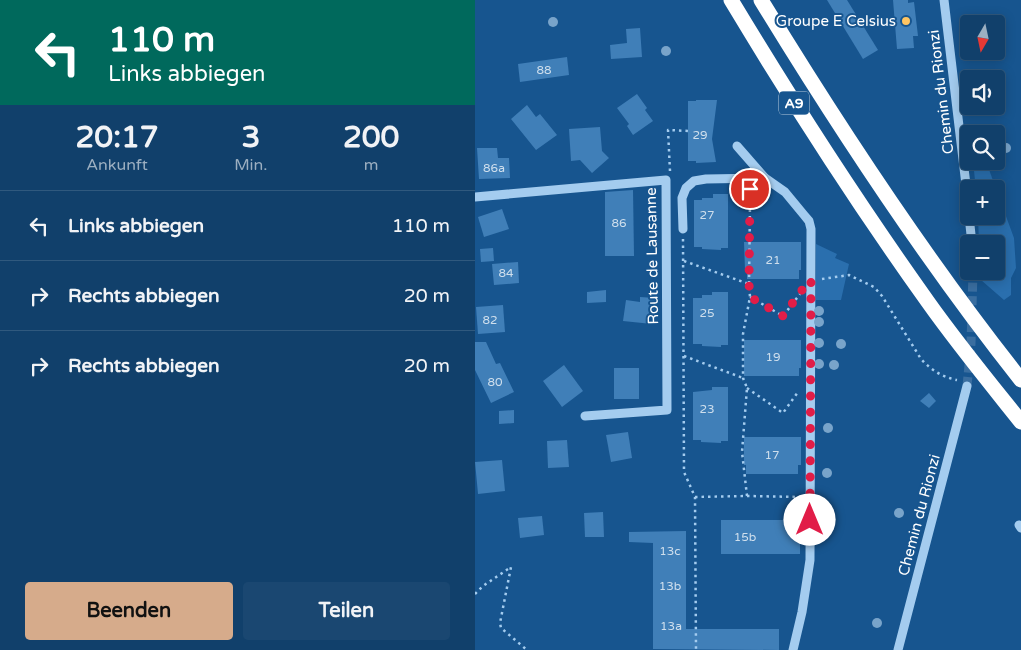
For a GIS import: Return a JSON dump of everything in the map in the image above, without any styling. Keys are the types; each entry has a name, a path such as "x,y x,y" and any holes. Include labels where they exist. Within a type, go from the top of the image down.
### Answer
{"highway":[{"name":"A9","path":"731,0 817,139 877,229 933,309 1021,422"},
{"name":"A9","path":"761,0 828,108 881,188 949,287 1021,380"},
{"path":"998,350 1021,372"}],"street":[{"name":"Chemin du Rionzi","path":"944,0 965,180"},
{"path":"737,146 765,178 785,192 809,221 811,234 810,560 802,612 793,650"},
{"path":"683,229 682,198 686,188 694,181 765,178"},
{"name":"Route de Lausanne","path":"475,197 665,180 667,410 585,416"},
{"name":"Chemin du Rionzi","path":"898,650 967,386"}],"path":[{"path":"671,180 668,130 688,131"},
{"path":"747,496 742,452 747,388 743,378 743,334 750,297 750,189"},
{"path":"750,204 764,199 772,190"},
{"path":"683,229 684,472 695,497 696,650"},
{"path":"684,260 749,284"},
{"path":"750,297 783,316 811,280 849,275 874,287 882,296 921,359 928,367 937,373 957,380"},
{"path":"684,356 743,378"},
{"path":"747,388 783,413 800,391"},
{"path":"695,497 805,497"},
{"path":"475,594 483,586 511,567 500,623 501,628 527,650"}],"shaded area":[{"path":"974,170 989,170 993,180 975,180"},
{"path":"1005,214 1014,238 1016,268 1011,278 1011,295 1004,300 981,280 1005,280 1005,235 979,235 978,225 1005,225"},
{"path":"816,244 837,254 835,258 849,264 841,300 816,300"}],"building":[{"path":"827,0 847,0 878,50 863,59"},
{"name":"Groupe E Celsius","path":"893,0 908,0 908,3 914,2 918,36 913,36 914,48 897,49"},
{"path":"640,28 642,57 611,59 610,45 627,43 626,29"},
{"path":"567,57 569,75 520,82 518,64"},
{"path":"637,94 653,121 633,135 627,126 629,124 617,108"},
{"path":"717,100 712,139 716,162 696,163 696,161 688,161 688,101"},
{"path":"527,105 536,117 540,114 557,135 536,150 511,119"},
{"path":"600,127 602,151 609,158 592,173 580,160 571,161 569,129"},
{"path":"477,148 497,148 498,158 509,158 510,178 479,179"},
{"path":"633,190 634,256 605,256 605,192"},
{"path":"713,194 728,194 728,248 721,248 721,250 694,247 694,200 713,198"},
{"path":"502,209 509,229 484,237 478,217"},
{"path":"744,242 801,242 801,270 799,270 799,279 747,279"},
{"path":"493,248 494,261 481,262 480,249"},
{"path":"518,262 519,283 494,285 492,264"},
{"path":"606,290 606,302 587,303 587,292"},
{"path":"712,292 728,292 728,345 721,345 721,347 693,344 693,298 702,298 702,295 712,295"},
{"path":"640,297 655,298 652,324 623,321 626,300 640,302"},
{"path":"503,305 505,332 478,334 476,307"},
{"path":"744,340 801,340 801,368 799,368 799,376 744,376"},
{"path":"475,342 486,342 496,364 500,363 514,392 491,403 475,370"},
{"path":"564,365 583,391 562,407 543,381"},
{"path":"614,368 639,368 639,399 614,399"},
{"path":"712,387 728,387 728,441 721,441 721,443 693,440 693,392 712,390"},
{"path":"929,393 936,401 929,408 920,401"},
{"path":"514,410 514,423 499,424 499,411"},
{"path":"628,432 632,458 611,462 606,435"},
{"path":"744,437 801,437 801,465 798,465 798,474 746,474 746,465 744,465"},
{"path":"567,440 569,467 548,468 547,441"},
{"path":"502,460 505,491 478,494 475,462"},
{"path":"603,512 604,537 585,537 584,513"},
{"path":"542,516 544,535 520,538 518,518"},
{"path":"721,520 800,520 800,554 721,554"},
{"path":"686,531 686,629 779,629 779,650 653,649 653,543 629,542 629,532"}],"tunnel":[{"path":"967,386 971,344 973,280"}],"place":[{"name":"Groupe E Celsius","path":"906,21"}],"route":[{"path":"750,189 750,297 783,316 811,280 810,520"}]}
